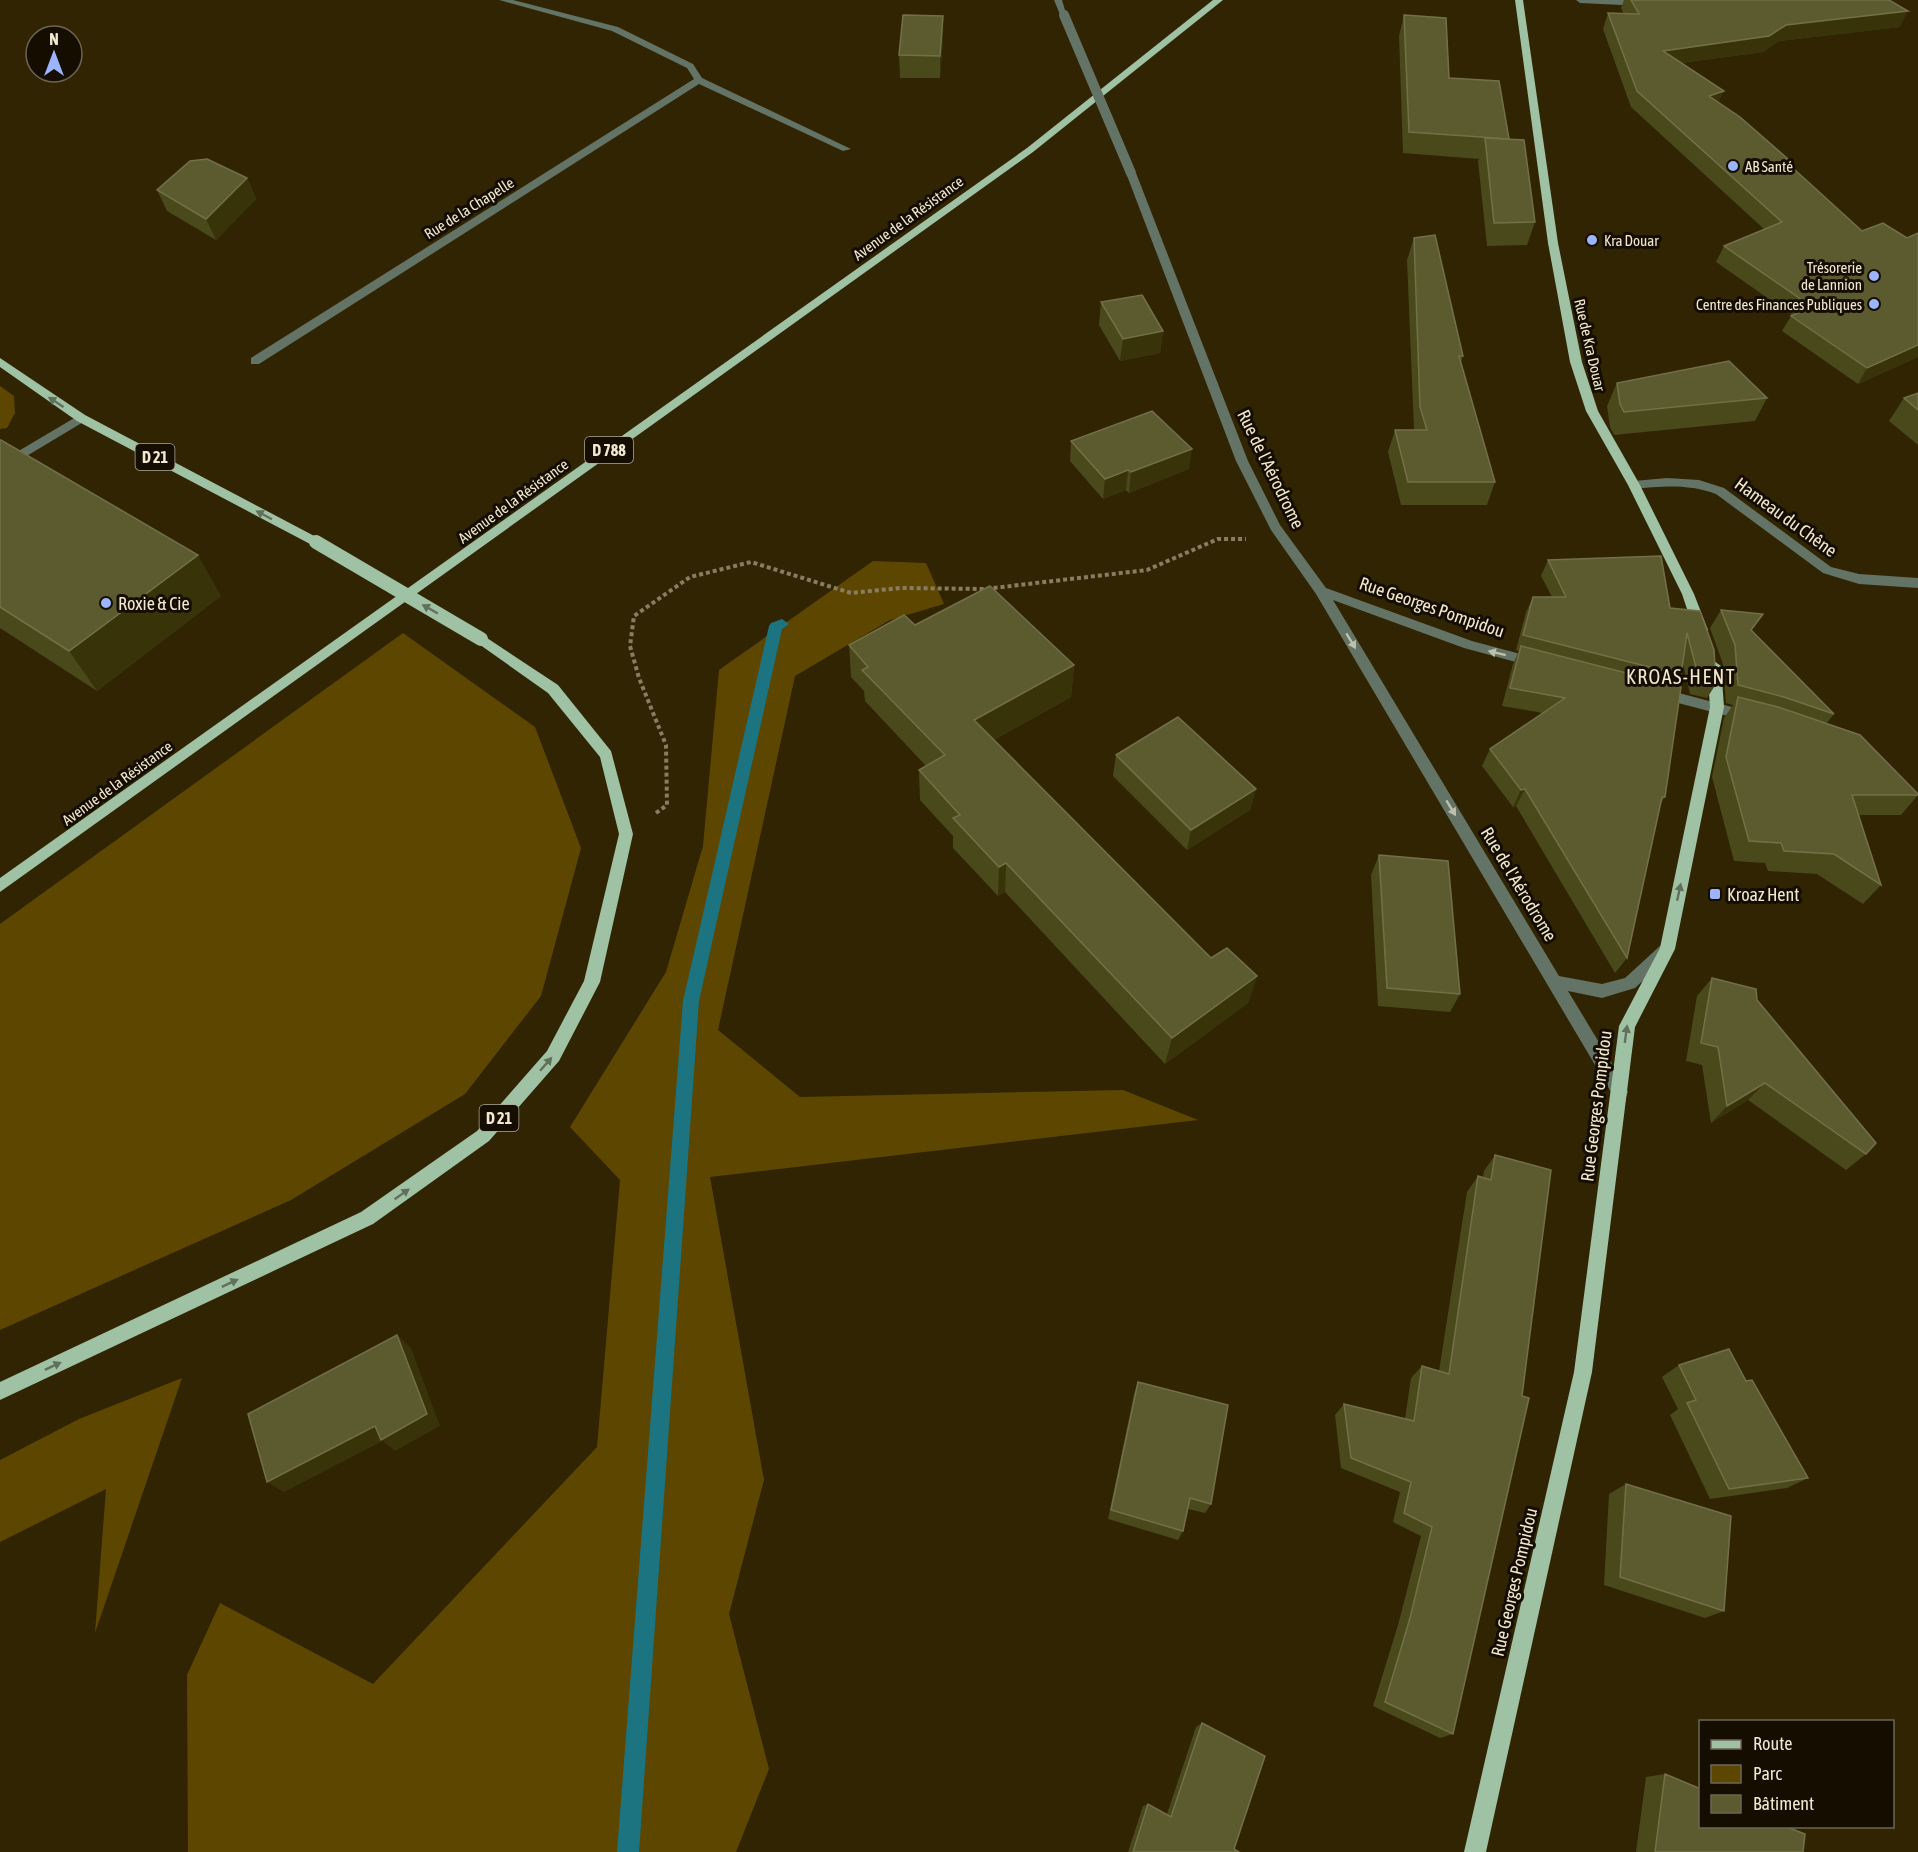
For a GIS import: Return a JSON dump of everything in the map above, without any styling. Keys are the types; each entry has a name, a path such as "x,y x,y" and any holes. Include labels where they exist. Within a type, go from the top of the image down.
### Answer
{"main road":[{"name":"Rue de Kra Douar","path":"1519,0 1553,243 1576,362 1592,411 1634,484 1688,594 1714,664 1717,707"},
{"name":"Avenue de la Résistance","path":"0,886 1030,150 1216,2"},
{"name":"D 21","path":"0,362 81,418 316,542 481,639 553,688 606,754 626,834 592,982 553,1056 483,1136 367,1218 0,1391"},
{"name":"Rue Georges Pompidou","path":"1475,1852 1583,1372 1627,1026 1667,949 1717,707"}],"street":[{"path":"503,0 615,28 690,66 699,80 846,149"},
{"name":"Rue de l'Aérodrome","path":"1058,0 1131,173 1242,461 1282,540 1321,591 1620,1092"},
{"path":"1580,0 1653,2"},
{"name":"Rue de la Chapelle","path":"255,361 699,80"},
{"path":"0,468 81,418"},
{"name":"Hameau du Chêne","path":"1634,484 1683,481 1711,487 1720,491 1827,570 1859,579 1918,583"},
{"name":"Rue Georges Pompidou","path":"1321,591 1468,645 1548,665"},
{"path":"1649,690 1756,718"},
{"path":"1554,982 1602,991 1630,983 1667,949"}],"path":[{"path":"626,834 667,805 668,783 666,745 639,678 630,646 634,616 690,577 751,562 850,593 900,588 985,589 1147,570 1218,539 1282,540"}],"green space":[{"path":"0,386 14,396 15,413 7,428 0,429"},
{"path":"873,561 926,563 944,604 890,620 795,676 718,1030 800,1097 1123,1090 1198,1120 710,1177 764,1480 729,1614 769,1769 736,1852 188,1852 187,1675 220,1603 373,1684 597,1447 620,1180 570,1127 666,972 703,846 719,670"},
{"path":"403,633 535,727 581,848 541,996 465,1094 291,1200 0,1330 0,924"},
{"path":"182,1378 95,1633 106,1489 0,1542 0,1460 79,1419"}],"building":[{"path":"1631,0 1889,0 1908,11 1786,25 1769,36 1663,51 1724,91 1709,96 1740,117 1788,159 1784,160 1862,231 1883,223 1907,238 1918,233 1918,345 1867,368 1791,316 1812,307 1724,246 1782,222 1637,91 1608,13 1639,14"},
{"path":"903,15 943,16 940,56 899,55"},
{"path":"1404,15 1446,18 1449,78 1499,81 1509,139 1409,132"},
{"path":"1485,138 1524,140 1535,222 1494,223"},
{"path":"207,159 247,178 206,219 157,190 190,161"},
{"path":"1435,235 1463,356 1459,356 1495,482 1408,482 1395,430 1427,430 1420,407 1414,238"},
{"path":"1142,295 1163,331 1123,339 1101,302"},
{"path":"1729,361 1767,398 1624,412 1620,404 1617,383"},
{"path":"1918,393 1918,410 1904,398"},
{"path":"1152,411 1192,449 1131,472 1128,470 1105,479 1071,441"},
{"name":"Roxie & Cie","path":"0,440 198,555 69,651 0,607"},
{"path":"1661,556 1670,608 1700,611 1714,650 1716,684 1699,679 1687,633 1681,675 1523,635 1533,597 1566,597 1548,560"},
{"path":"990,586 1074,665 974,720 1211,958 1227,948 1257,976 1172,1038 1006,863 999,867 953,818 960,815 919,770 945,755 862,670 868,667 849,645 904,615 915,625"},
{"path":"1721,610 1763,614 1751,630 1834,714 1784,697 1738,685 1735,645"},
{"path":"1521,646 1681,687 1665,797 1662,797 1627,958 1525,789 1521,790 1490,749 1565,698 1510,688"},
{"path":"1738,697 1778,707 1860,735 1918,794 1852,795 1881,885 1834,854 1784,851 1781,843 1749,841 1726,757"},
{"path":"1178,717 1256,789 1191,830 1116,755"},
{"path":"1379,855 1448,861 1460,994 1387,988"},
{"path":"1712,978 1756,989 1757,1000 1876,1143 1866,1154 1765,1083 1727,1106 1718,1047 1701,1043"},
{"path":"1495,1155 1551,1170 1522,1396 1529,1398 1453,1734 1385,1702 1410,1618 1432,1527 1404,1513 1411,1482 1351,1458 1344,1404 1414,1421 1422,1366 1449,1374 1478,1176 1491,1180"},
{"path":"397,1335 427,1414 381,1440 375,1426 267,1482 248,1414"},
{"path":"1729,1349 1746,1381 1752,1380 1808,1478 1729,1489 1687,1403 1696,1400 1679,1365"},
{"path":"1138,1382 1228,1405 1211,1504 1190,1498 1183,1531 1111,1510"},
{"path":"1626,1484 1731,1516 1724,1611 1620,1577"},
{"path":"1202,1723 1265,1756 1234,1849 1239,1852 1133,1852 1148,1804 1171,1817"},
{"path":"1665,1774 1699,1788 1699,1828 1790,1828 1805,1834 1803,1852 1655,1852"}],"waterway":[{"path":"628,1852 691,1001 776,626 782,624"}],"place":[{"name":"AB Santé","path":"1733,166"},
{"name":"Kra Douar","path":"1592,240"},
{"name":"Trésorerie de Lannion","path":"1874,276"},
{"name":"Centre des Finances Publiques","path":"1874,304"},
{"name":"Roxie & Cie","path":"106,603"},
{"name":"Kroaz Hent","path":"1715,894"}],"district":[{"name":"KROAS-HENT","path":"1681,676"}]}
